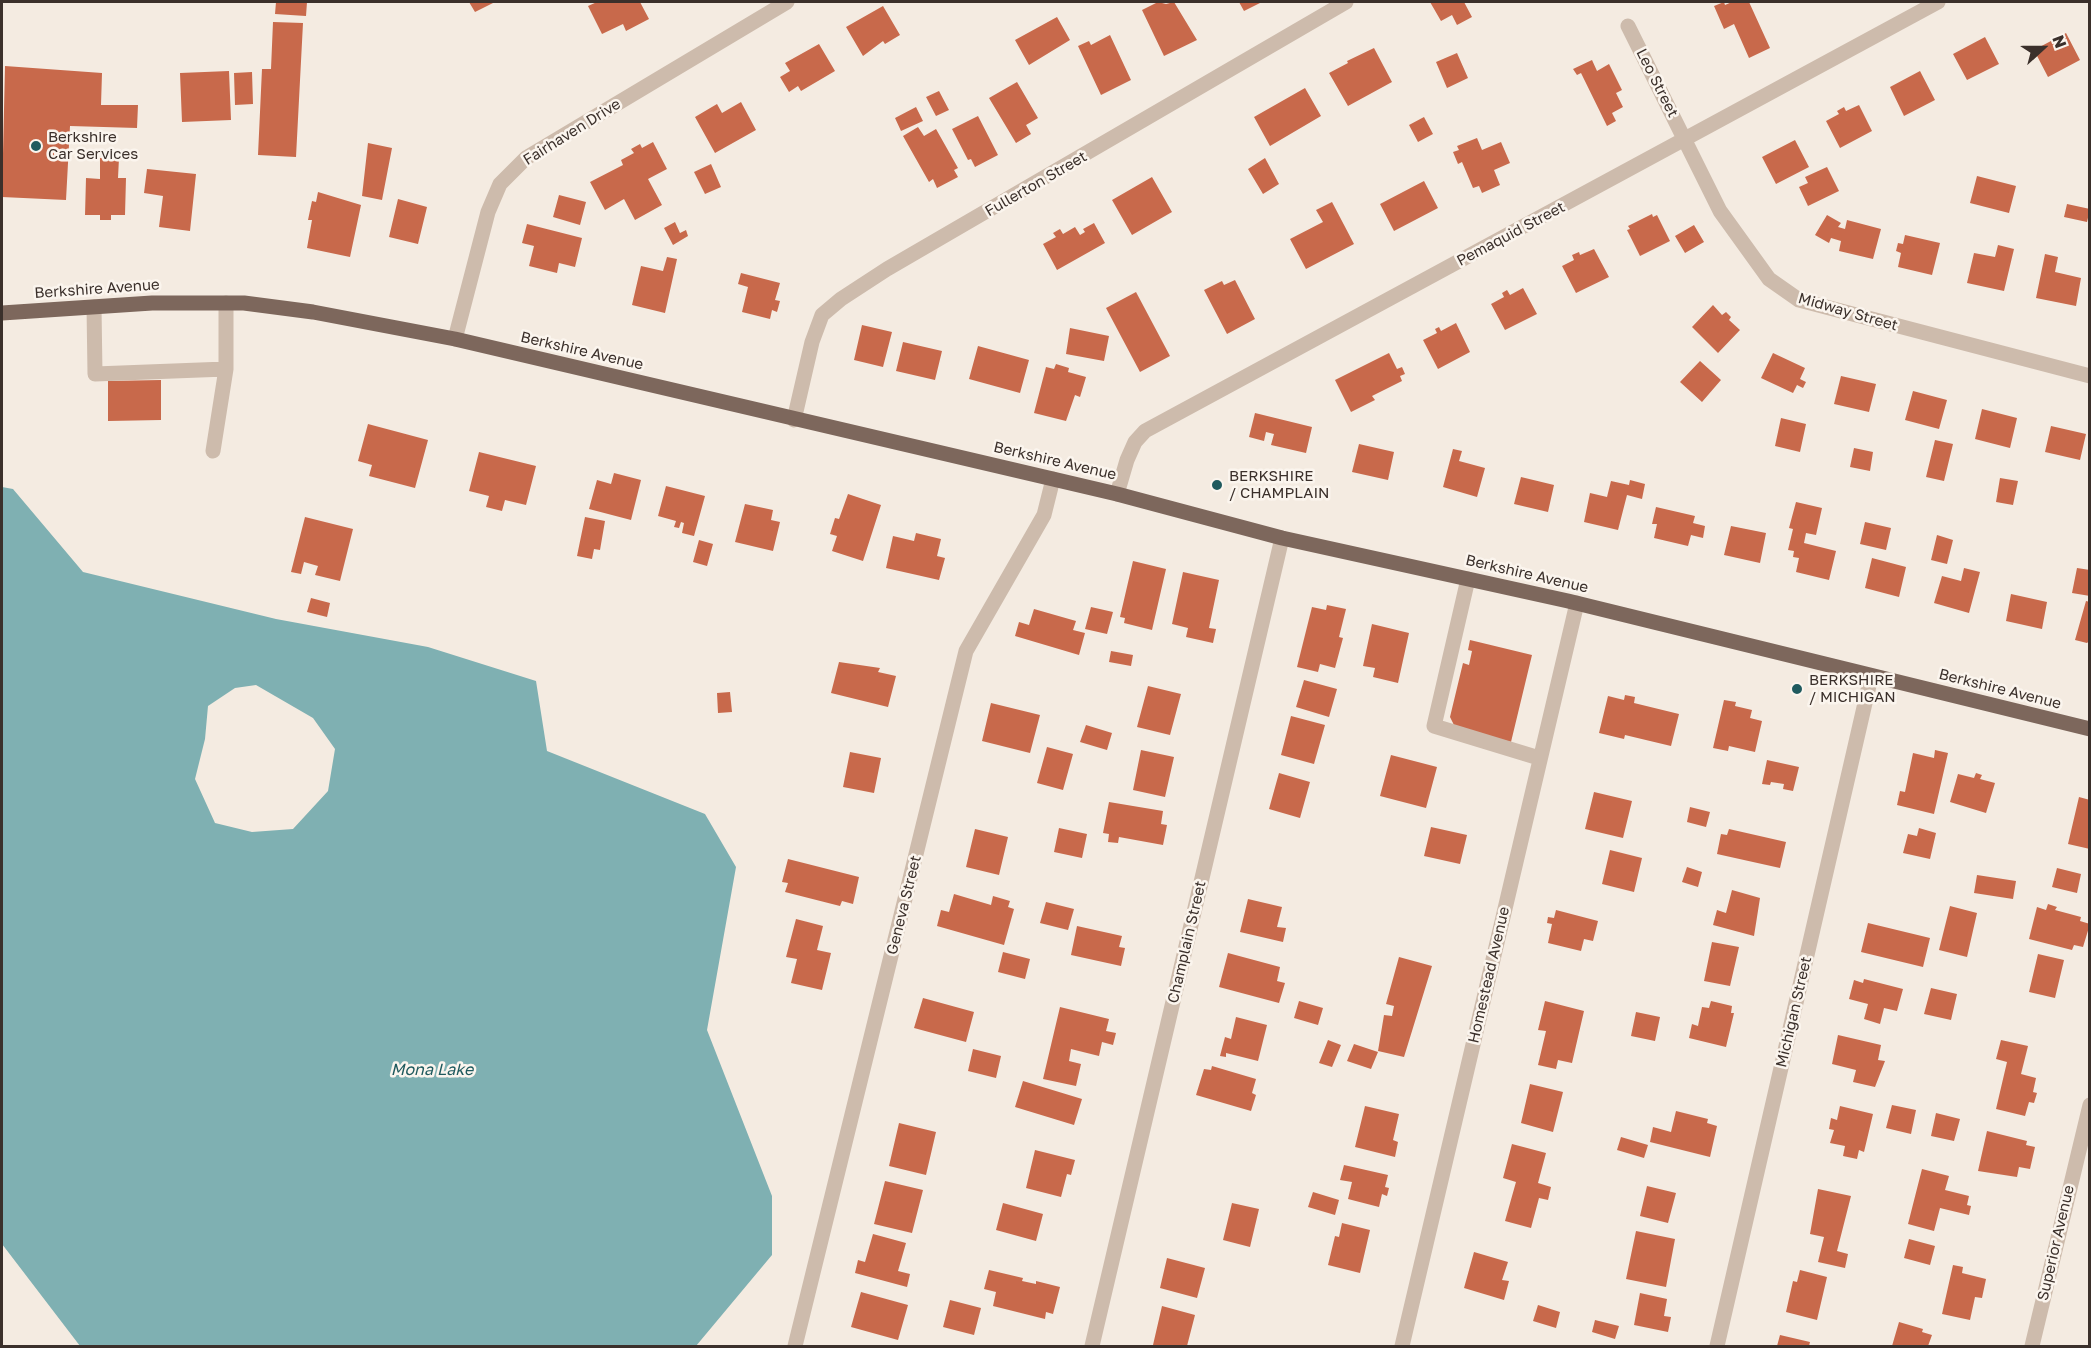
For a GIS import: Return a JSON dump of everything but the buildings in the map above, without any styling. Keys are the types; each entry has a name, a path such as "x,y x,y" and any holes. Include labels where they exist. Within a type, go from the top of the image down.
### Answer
{"main road":[{"name":"Berkshire Avenue","path":"2,313 94,307 226,303 313,312 455,339 1117,494 1282,538 1577,603 2090,729"}],"street":[{"name":"Fairhaven Drive","path":"455,339 488,212 496,191 506,177 526,158 788,2"},
{"name":"Fullerton Street","path":"794,420 812,342 822,315 841,299 887,269 1346,2"},
{"name":"Pemaquid Street","path":"1117,494 1135,442 1145,431 1938,2"},
{"name":"Leo Street","path":"1628,26 1686,140"},
{"name":"Midway Street","path":"1686,140 1720,212 1744,247 1769,279 1799,300 2090,376"},
{"path":"213,451 226,369 226,303"},
{"path":"94,307 95,374 226,369"},
{"name":"Geneva Street","path":"795,1347 966,651 1044,515 1053,479"},
{"name":"Champlain Street","path":"1092,1347 1282,538"},
{"path":"1468,579 1434,726 1539,758"},
{"name":"Homestead Avenue","path":"1402,1347 1577,603"},
{"name":"Michigan Street","path":"1717,1347 1871,677"},
{"name":"Superior Avenue","path":"2032,1347 2090,1105"}],"water":[{"name":"Mona Lake","path":"2,487 13,489 83,572 276,619 428,647 536,681 547,751 705,814 736,867 707,1030 772,1196 772,1255 696,1346 80,1346 2,1244","holes":["256,685 313,718 335,749 328,791 293,829 252,832 215,823 195,779 205,739 208,706 235,688"]}],"place":[{"name":"Berkshire Car Services","path":"36,146"},
{"name":"BERKSHIRE / CHAMPLAIN","path":"1217,485"},
{"name":"BERKSHIRE / MICHIGAN","path":"1797,689"}]}
